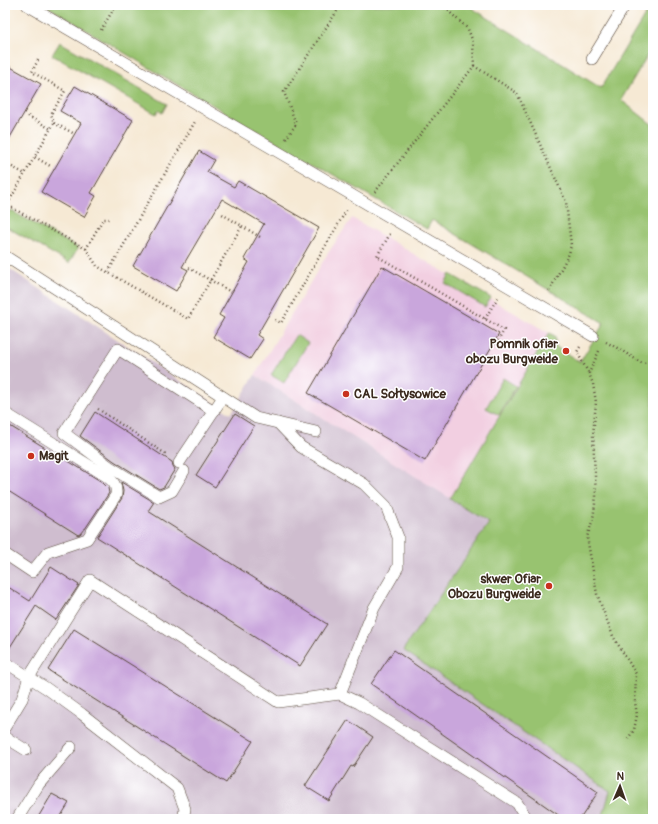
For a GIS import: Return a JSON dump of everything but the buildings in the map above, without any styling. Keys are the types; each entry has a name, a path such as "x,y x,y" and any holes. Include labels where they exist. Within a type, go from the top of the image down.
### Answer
{"lane":[{"path":"26,5 593,336"},
{"path":"592,59 625,5"},
{"path":"5,256 256,418 316,432"},
{"path":"214,411 118,349 64,433 110,467 159,497 172,491 182,467 223,397"},
{"path":"5,413 106,476 116,485 116,495 87,539 48,552 32,572 5,554"},
{"path":"278,423 301,447 364,484 386,506 398,537 398,567 374,608 340,694"},
{"path":"5,727 22,699 29,677 90,580 278,702 340,694 359,703 517,803 527,819"},
{"path":"5,662 82,714 177,788 185,809 183,819"},
{"path":"5,737 26,750"},
{"path":"17,819 39,784 71,747"}],"path":[{"path":"296,124 284,92 341,5"},
{"path":"368,204 379,186 474,66 473,42 468,29 442,5"},
{"path":"93,43 115,6"},
{"path":"38,60 32,72 64,91 51,114 54,123 73,133"},
{"path":"474,66 517,94 566,202 571,245 569,254 541,306"},
{"path":"28,116 51,128"},
{"path":"108,272 198,118"},
{"path":"54,123 7,205 86,249 97,266 188,319 242,226"},
{"path":"34,157 52,167"},
{"path":"5,163 25,174"},
{"path":"275,320 281,323 348,206"},
{"path":"222,214 260,237"},
{"path":"86,249 103,219 109,218"},
{"path":"398,222 377,256 504,330 496,345"},
{"path":"189,268 231,292"},
{"path":"485,319 499,295"},
{"path":"593,336 642,363 653,362"},
{"path":"588,372 604,341"},
{"path":"582,344 577,352 593,384 596,402 594,435 596,496 593,519 587,537 597,594 613,636 636,674 635,702 637,715 634,730 627,740"},
{"path":"96,408 182,467"}],"shaded area":[{"path":"352,218 549,333 450,499 255,375 328,253"},
{"path":"5,266 231,414 255,375 489,523 403,650 610,791 602,819 5,819"}],"green space":[{"path":"45,5 467,5 601,88 651,5 653,5 653,46 621,100 653,125 653,819 602,819 610,791 403,650 489,523 450,499 549,333 555,336 556,347 580,362 604,323 432,220 427,229 166,78"},
{"path":"60,42 167,104 162,113 158,110 156,114 52,55"},
{"path":"10,210 78,248 69,263 5,226 5,218"},
{"path":"450,274 491,298 485,307 445,283"},
{"path":"296,335 308,343 284,383 271,375"},
{"path":"503,378 516,386 499,415 486,408"}],"place":[{"name":"Pomnik ofiar obozu Burgweide","path":"566,351"},
{"name":"CAL Sołtysowice","path":"346,394"},
{"name":"Magit","path":"31,456"},
{"name":"skwer Ofiar Obozu Burgweide","path":"549,586"}]}
